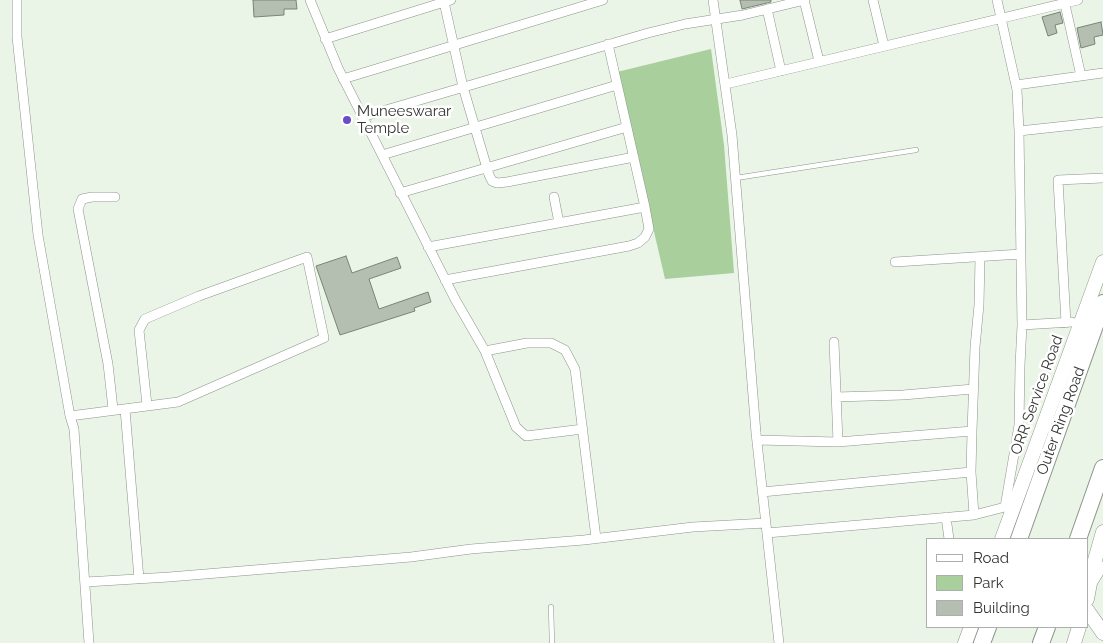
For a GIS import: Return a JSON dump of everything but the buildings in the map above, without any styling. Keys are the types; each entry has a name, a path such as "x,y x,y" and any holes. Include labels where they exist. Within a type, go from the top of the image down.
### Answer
{"highway":[{"name":"Outer Ring Road","path":"1019,538 1103,302"},
{"path":"1078,538 1103,468"},
{"path":"982,643 988,628"},
{"path":"1042,643 1047,628"}],"main road":[{"name":"ORR Service Road","path":"1002,538 1103,262"},
{"path":"1088,593 1103,532"},
{"path":"1088,611 1103,633"},
{"path":"965,643 971,628"},
{"path":"1074,643 1079,628"}],"street":[{"path":"17,0 17,37 38,235 70,416 74,429 89,643"},
{"path":"311,0 325,39 343,79 445,280 485,351 516,427 526,436 582,429"},
{"path":"343,79 603,0"},
{"path":"713,0 726,84 736,178 757,440 779,643"},
{"path":"362,117 674,26 767,9 804,0 819,61"},
{"path":"873,0 884,46"},
{"path":"767,533 974,515 1005,507 1019,425 1022,325 1021,254 1019,131 1016,85 997,0"},
{"path":"726,84 1078,0"},
{"path":"325,39 448,1 454,45 463,86 486,168 492,181 501,183 634,157"},
{"path":"1064,2 1081,76"},
{"path":"767,9 782,70"},
{"path":"445,280 634,245 648,233 646,207 608,44"},
{"path":"1016,85 1103,73"},
{"path":"382,155 617,84"},
{"path":"1019,131 1103,122"},
{"path":"400,193 627,127"},
{"path":"1066,323 1058,180 1103,178"},
{"path":"113,409 108,364 78,209 82,199 115,197"},
{"path":"554,197 559,223"},
{"path":"428,247 646,207"},
{"path":"894,262 1021,254"},
{"path":"70,416 178,402 324,338 306,257 199,296 145,319 139,330 147,405"},
{"path":"974,515 971,472 980,258"},
{"path":"1022,325 1082,322"},
{"path":"834,342 838,442"},
{"path":"485,351 528,343 551,343 565,350 575,369 596,538"},
{"path":"836,397 903,395 974,389"},
{"path":"125,409 139,579"},
{"path":"757,440 838,442 972,431"},
{"path":"762,492 971,472"},
{"path":"946,517 949,538"},
{"path":"86,582 402,558 471,548 596,538 693,527 766,523"},
{"path":"1088,593 1103,566"}],"lane":[{"path":"736,178 916,150"},
{"path":"551,607 552,643"}],"green space":[{"path":"711,49 724,145 734,273 665,279 617,72"}],"place":[{"name":"Muneeswarar Temple","path":"347,120"}]}
